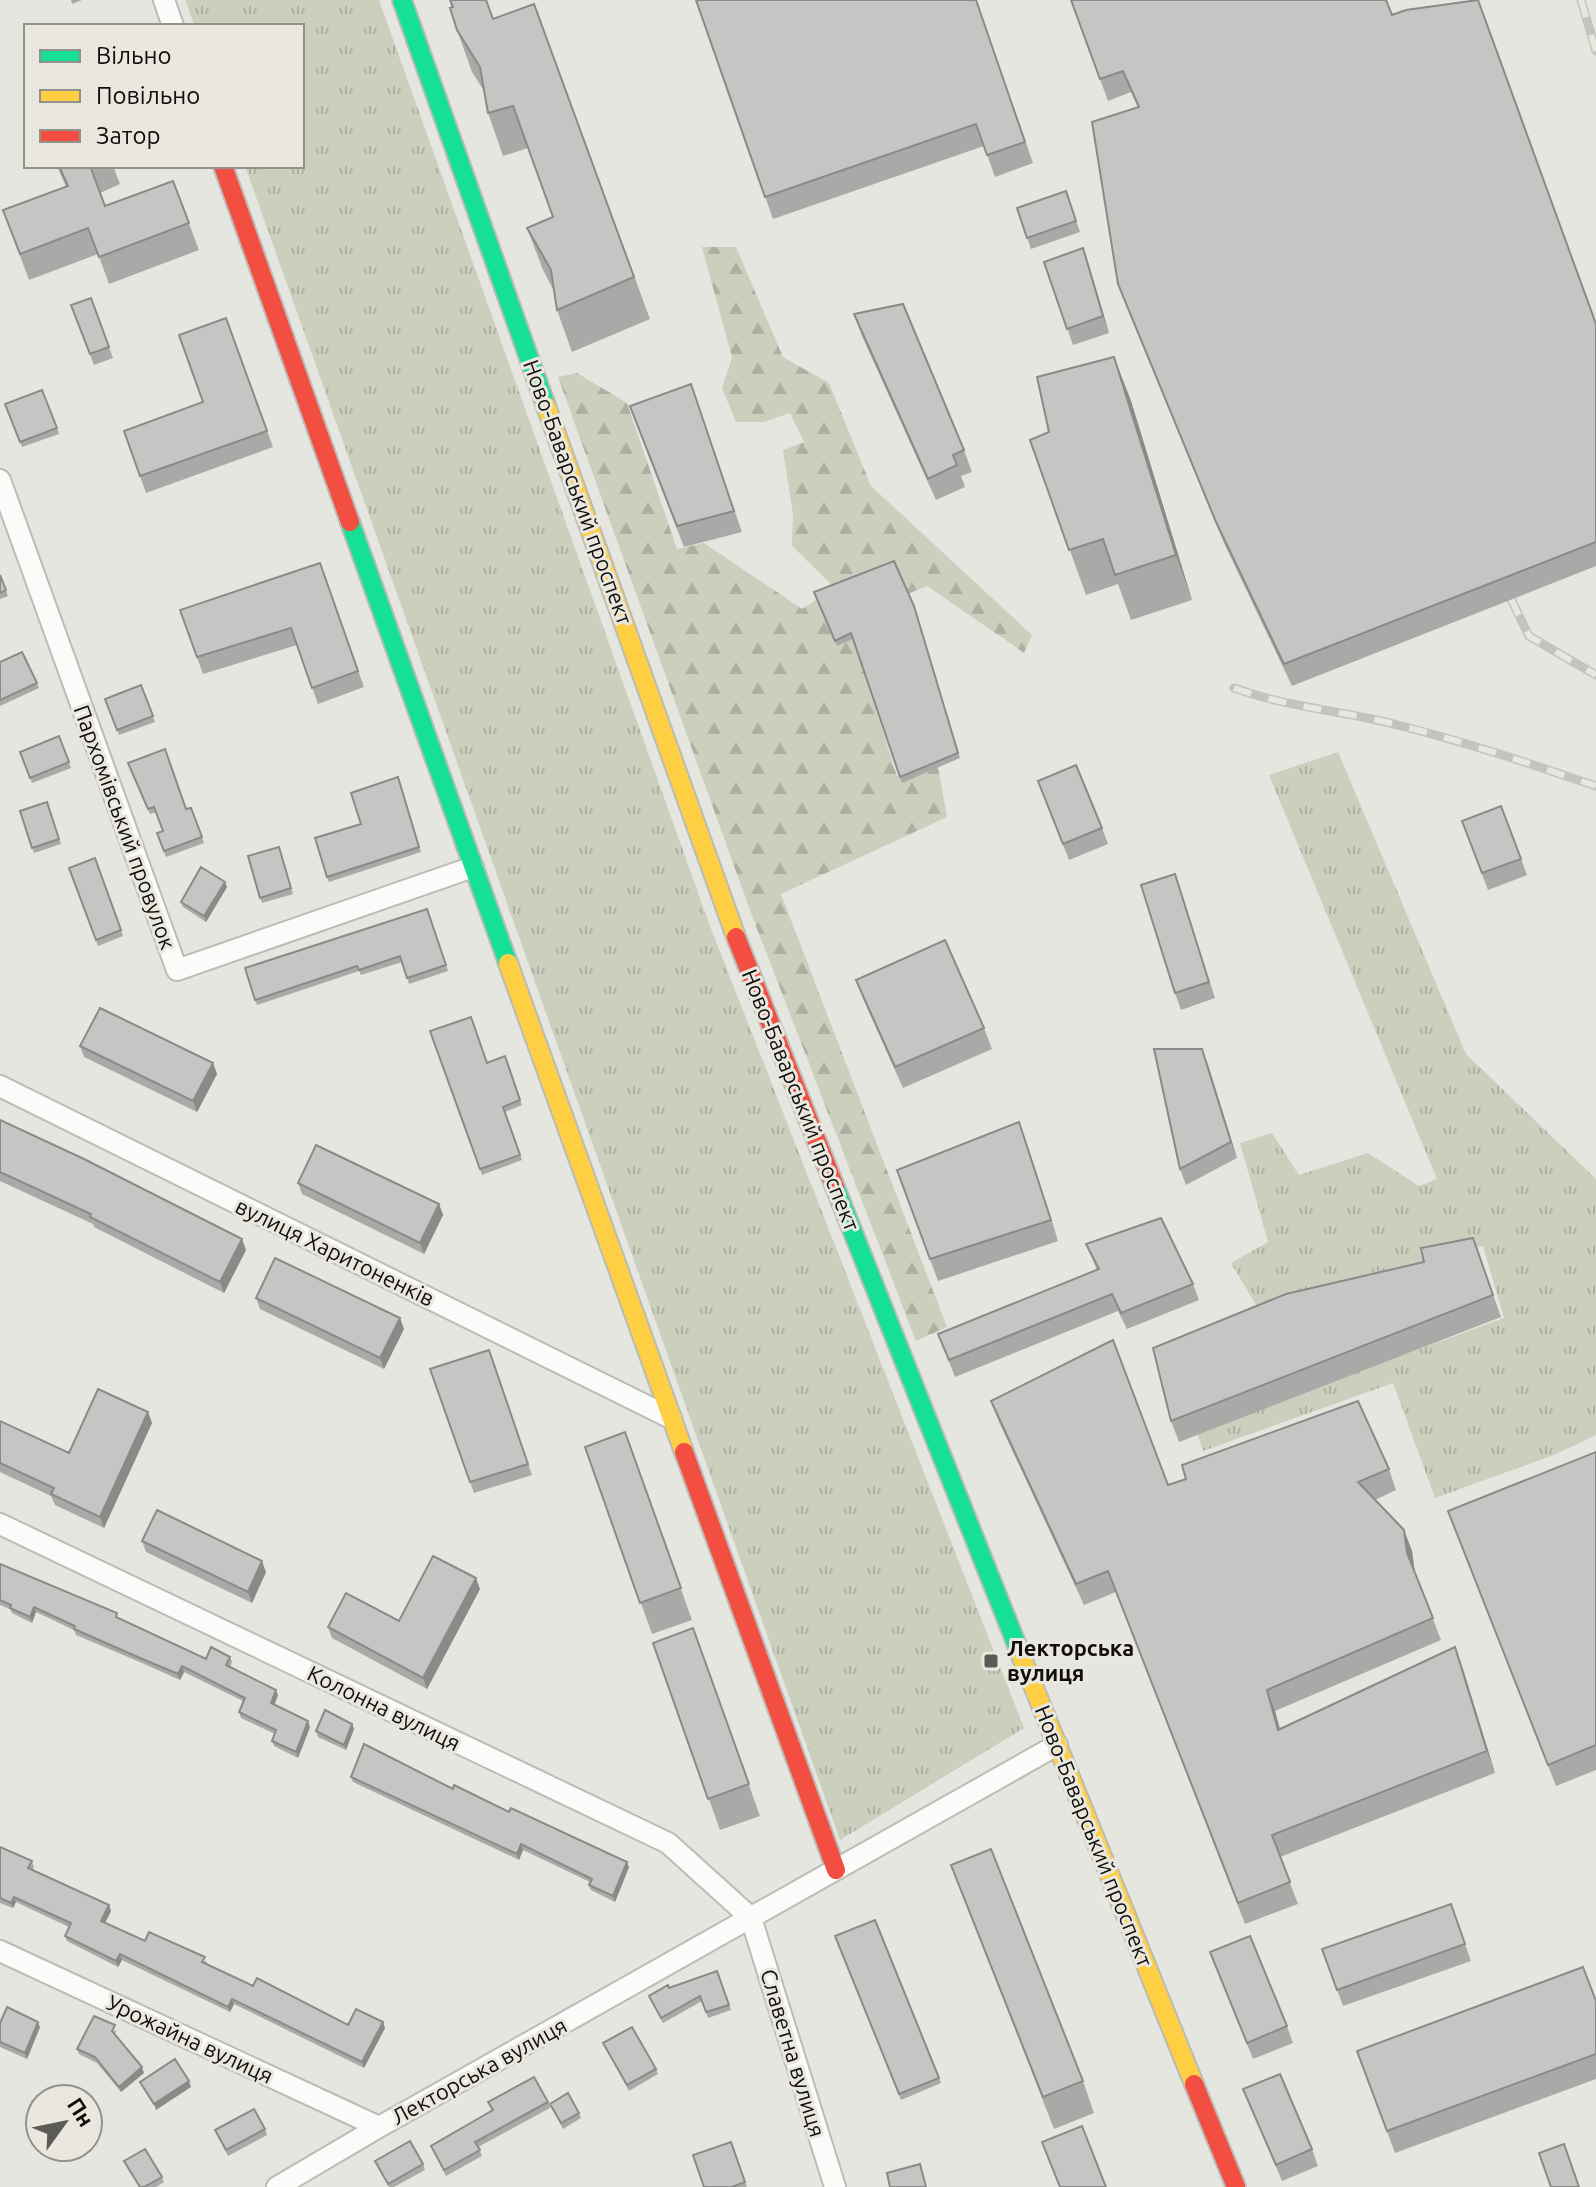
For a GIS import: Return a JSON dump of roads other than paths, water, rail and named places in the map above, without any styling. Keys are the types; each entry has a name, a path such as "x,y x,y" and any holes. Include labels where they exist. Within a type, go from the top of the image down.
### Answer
{"main road":[{"name":"Ново-Баварський проспект","path":"402,0 729,920 1236,2187"},
{"path":"224,168 836,1870"}],"street":[{"path":"164,0 172,24"},
{"name":"Пархомівський провулок","path":"0,480 177,970 473,867"},
{"name":"вулиця Харитоненків","path":"0,1086 671,1418"},
{"name":"Колонна вулиця","path":"0,1524 668,1843 751,1918"},
{"name":"Лекторська вулиця","path":"277,2187 1057,1745"},
{"name":"Славетна вулиця","path":"751,1918 835,2187"},
{"name":"Урожайна вулиця","path":"0,1951 379,2127"}],"railway":[{"path":"1581,0 1596,51"},
{"path":"1511,599 1529,636 1596,675"},
{"path":"1234,688 1273,700 1416,730 1596,786"}],"place":[{"name":"Лекторська вулиця","path":"991,1661"}]}
